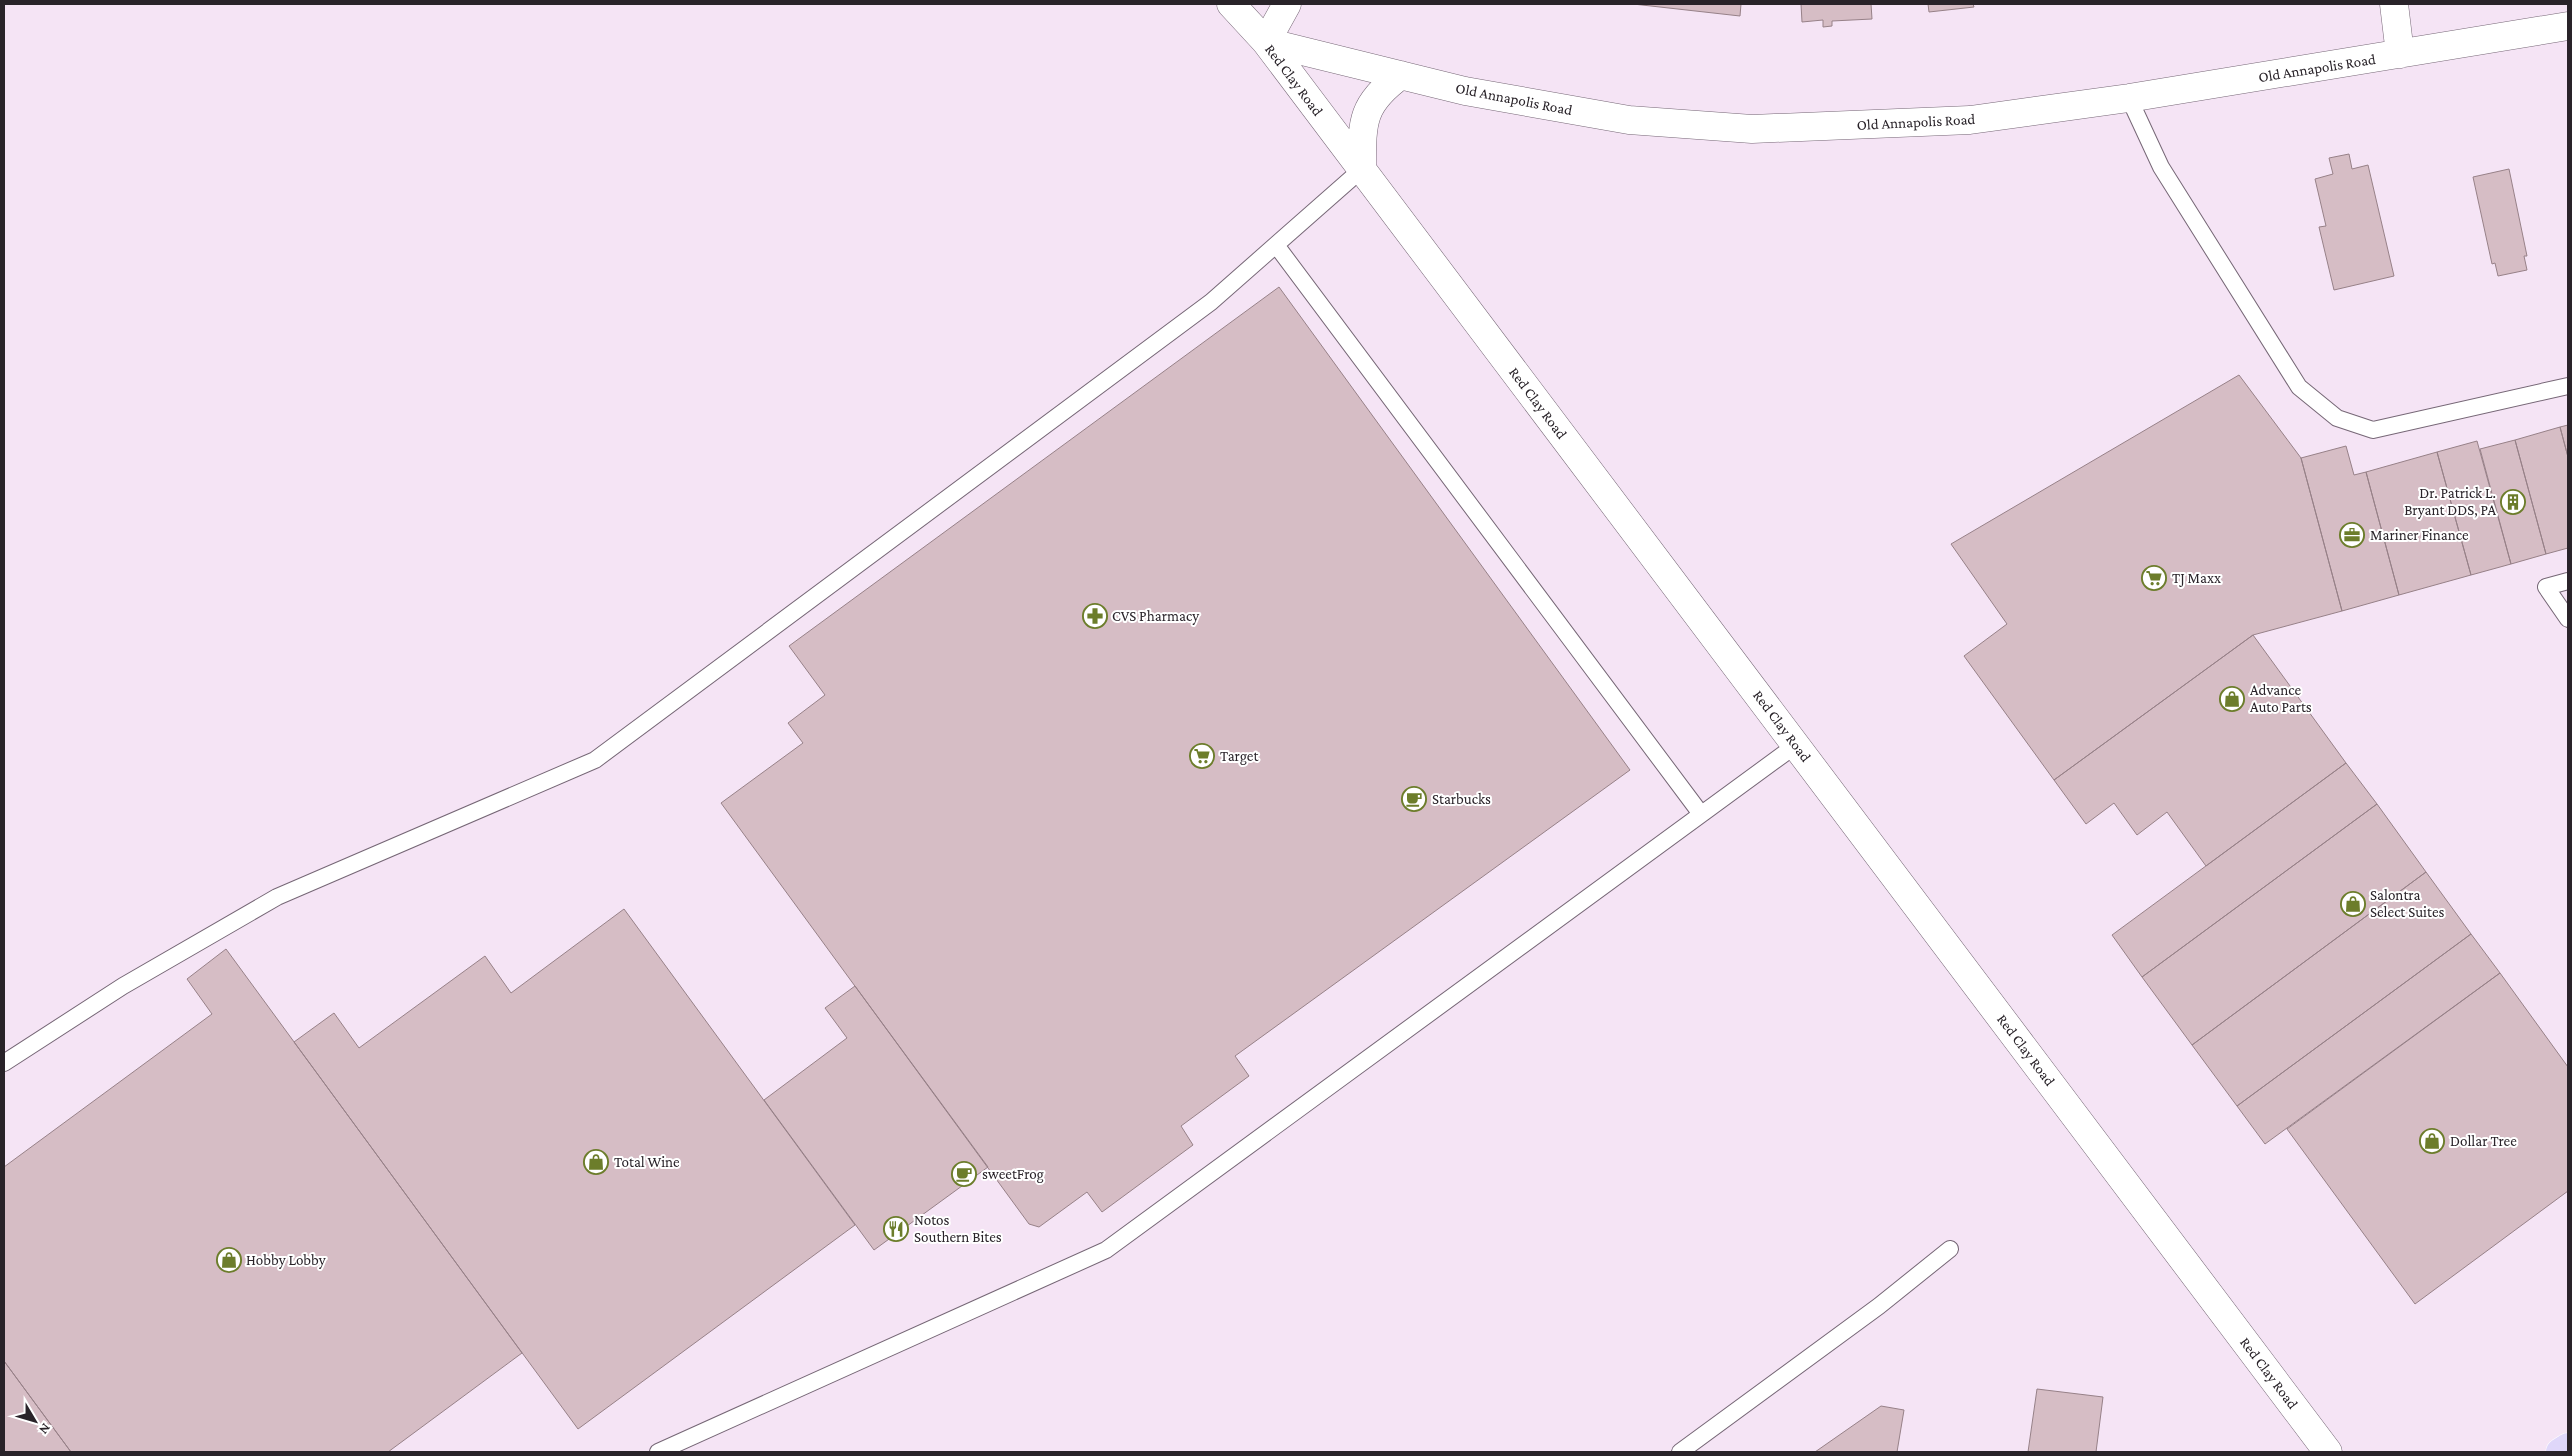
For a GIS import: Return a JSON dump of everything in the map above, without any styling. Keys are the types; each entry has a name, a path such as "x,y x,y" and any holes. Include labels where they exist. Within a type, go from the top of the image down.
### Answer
{"main road":[{"path":"2560,1452 2568,1447"}],"street":[{"name":"Red Clay Road","path":"1231,4 1266,42 2328,1452"},
{"path":"1266,42 1287,4"},
{"path":"2394,4 2400,54"},
{"name":"Old Annapolis Road","path":"1266,42 1465,91 1629,120 1752,129 1970,120 2129,98 2568,26"},
{"path":"1362,169 1366,112 1376,94 1401,75"}],"lane":[{"path":"2129,98 2161,167 2299,387 2337,418 2373,430 2568,386"},
{"path":"4,1063 123,986 277,897 595,760 1211,302 1362,169"},
{"path":"1276,244 1702,814"},
{"path":"2568,582 2546,587 2568,619"},
{"path":"658,1452 1106,1250 1796,745"},
{"path":"1680,1452 1879,1306 1950,1249"}],"building":[{"path":"1633,4 1741,4 1740,16"},
{"path":"1801,4 1871,4 1872,19 1832,21 1832,26 1823,27 1823,20 1802,22"},
{"path":"1928,4 1973,4 1974,7 1929,12"},
{"path":"2349,154 2352,169 2368,165 2394,276 2334,290 2319,227 2326,226 2315,179 2333,174 2329,158"},
{"path":"2509,169 2527,256 2524,256 2527,270 2498,276 2495,263 2492,264 2473,177"},
{"name":"Target","path":"1279,287 1630,770 1235,1056 1249,1076 1181,1126 1193,1145 1102,1212 1087,1192 1039,1227 1029,1224 721,803 803,743 788,723 825,695 789,646"},
{"name":"TJ Maxx","path":"2239,375 2301,458 2342,611 2253,635 2054,780 1964,656 2007,624 1951,544"},
{"path":"2568,425 2568,457 2560,427"},
{"path":"2560,427 2568,457 2568,548 2546,554 2515,440"},
{"name":"Dr. Patrick L. Bryant DDS, PA","path":"2515,440 2546,554 2511,564 2480,449"},
{"path":"2477,441 2511,564 2471,575 2437,452"},
{"name":"Mariner Finance","path":"2346,446 2354,475 2366,472 2399,595 2342,611 2301,458"},
{"path":"2437,452 2471,575 2399,595 2366,472"},
{"name":"Advance Auto Parts","path":"2253,635 2346,763 2206,866 2167,812 2137,835 2114,803 2086,824 2054,780"},
{"path":"2346,763 2377,804 2142,977 2112,935"},
{"path":"2377,804 2426,872 2192,1045 2142,977"},
{"path":"2426,872 2471,934 2237,1106 2192,1045"},
{"name":"Total Wine","path":"624,909 855,1225 578,1429 294,1042 334,1013 359,1048 485,956 511,993"},
{"path":"2471,934 2500,973 2265,1144 2237,1106"},
{"name":"Hobby Lobby","path":"226,949 522,1353 388,1452 71,1452 4,1361 4,1167 212,1014 187,979"},
{"name":"Dollar Tree","path":"2500,973 2568,1067 2568,1191 2415,1304 2287,1129"},
{"path":"855,986 988,1167 874,1250 764,1100 847,1038 825,1008"},
{"path":"4,1361 71,1452 4,1452"},
{"path":"2037,1389 2103,1397 2096,1452 2028,1452"},
{"path":"1881,1406 1904,1410 1897,1452 1815,1452"}],"place":[{"name":"Dr. Patrick L. Bryant DDS, PA","path":"2513,502"},
{"name":"Mariner Finance","path":"2352,535"},
{"name":"TJ Maxx","path":"2154,578"},
{"name":"CVS Pharmacy","path":"1095,616"},
{"name":"Advance Auto Parts","path":"2232,699"},
{"name":"Target","path":"1202,756"},
{"name":"Starbucks","path":"1414,799"},
{"name":"Salontra Select Suites","path":"2353,904"},
{"name":"Dollar Tree","path":"2432,1141"},
{"name":"Total Wine","path":"596,1162"},
{"name":"sweetFrog","path":"964,1174"},
{"name":"Notos Southern Bites","path":"896,1229"},
{"name":"Hobby Lobby","path":"229,1260"}]}
